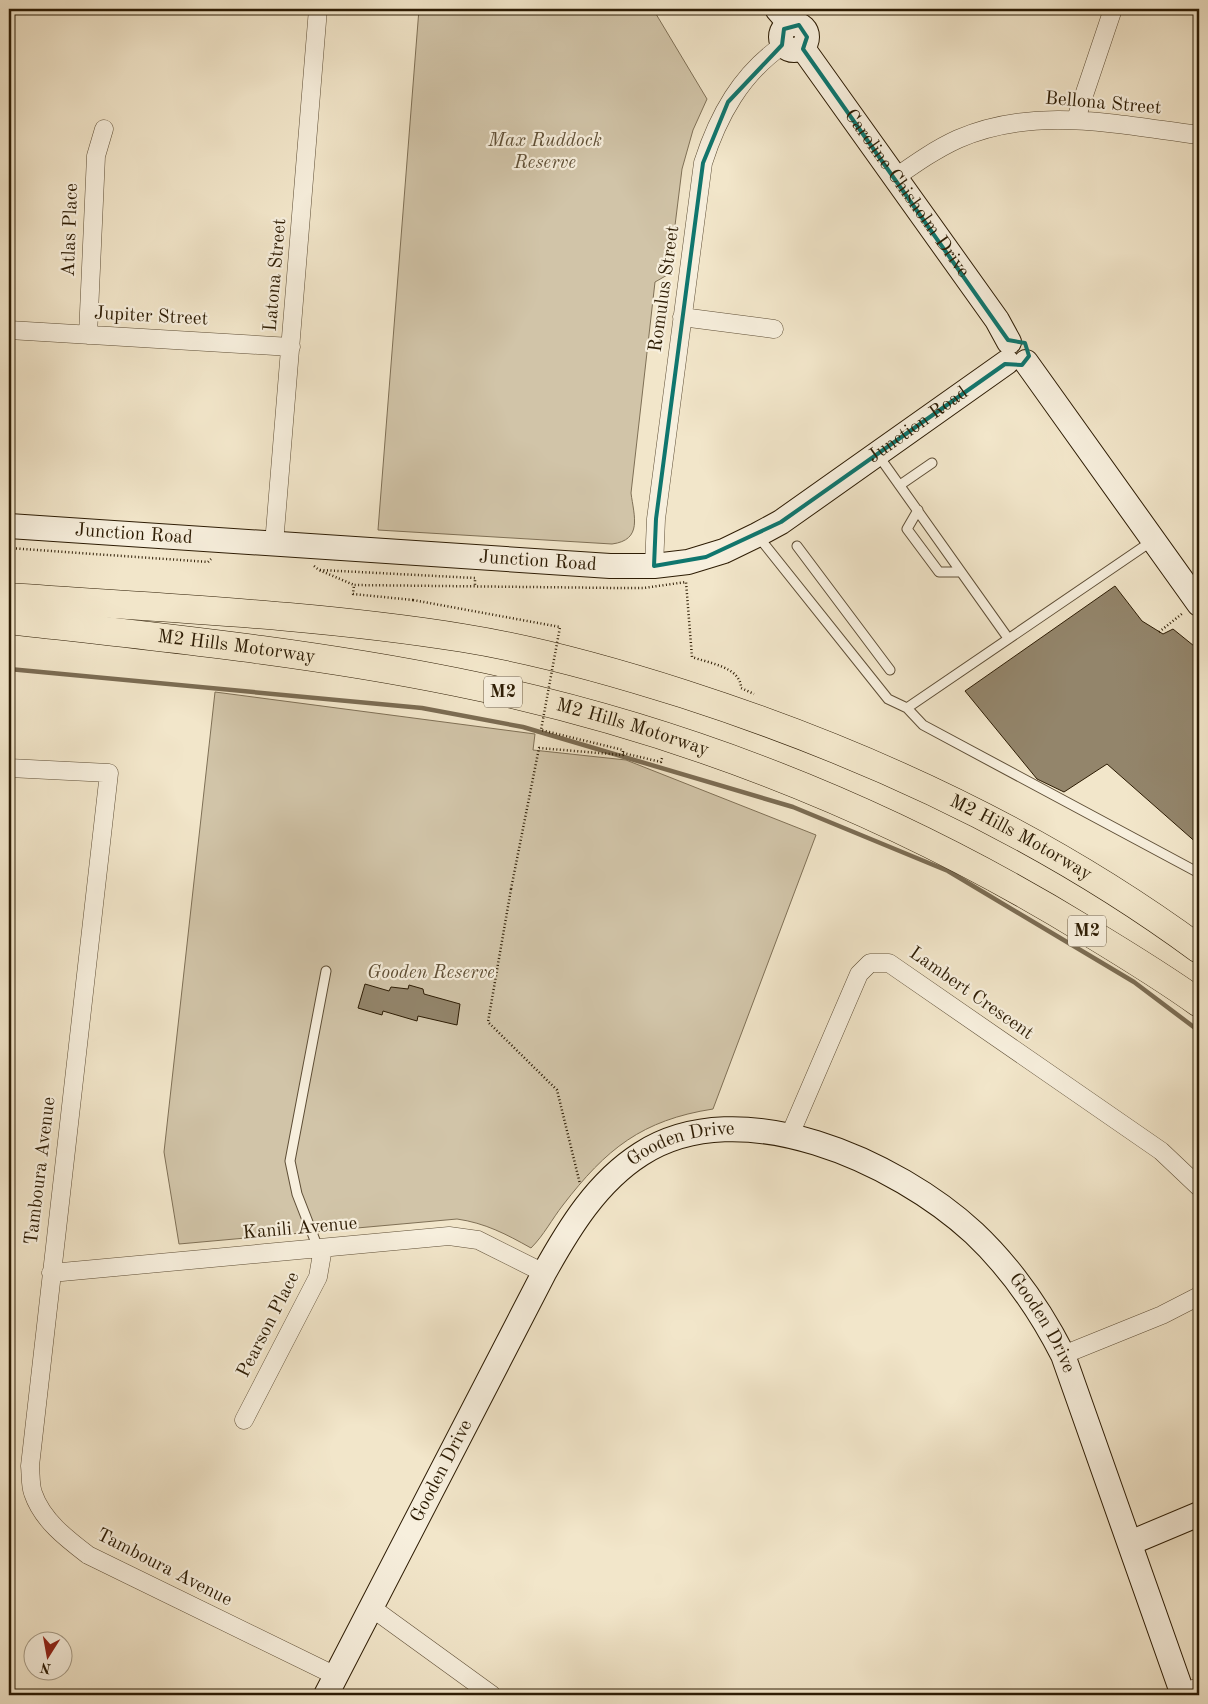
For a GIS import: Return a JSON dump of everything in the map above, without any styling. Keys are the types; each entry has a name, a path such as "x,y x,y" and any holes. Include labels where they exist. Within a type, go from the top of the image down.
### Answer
{"highway":[{"name":"M2 Hills Motorway","path":"9,597 341,623 426,633 541,653 641,680 752,716 907,780 1065,859 1145,909 1199,949"},
{"name":"M2 Hills Motorway","path":"9,620 134,634 361,664 457,682 558,705 660,734 769,773 884,821 971,864 1051,909 1197,1004"}],"street":[{"name":"Latona Street","path":"274,544 318,9"},
{"path":"1076,120 1113,9"},
{"name":"Caroline Chisholm Drive","path":"788,31 896,177 997,320 1014,356 1044,385 1152,541 1191,608"},
{"name":"Romulus Street","path":"654,566 656,519 703,163 710,140 728,102 788,31"},
{"name":"Bellona Street","path":"896,177 932,153 986,129 1043,119 1076,120 1199,135"},
{"name":"Atlas Place","path":"88,335 96,156 104,129"},
{"path":"682,316 774,329"},
{"name":"Jupiter Street","path":"9,330 291,347"},
{"name":"Junction Road","path":"9,526 610,566 654,566 706,557 757,535 781,522 1014,356"},
{"name":"Tamboura Avenue","path":"9,768 108,773 30,1466 33,1493 44,1514 64,1536 88,1555 331,1686"},
{"name":"Lambert Crescent","path":"789,1137 859,974 870,963 889,963 1161,1151 1199,1186"},
{"name":"Gooden Drive","path":"331,1686 544,1273 576,1219 596,1194 618,1172 643,1153 676,1138 711,1130 746,1130 789,1137 821,1145 875,1166 920,1191 958,1219 995,1255 1016,1280 1038,1310 1063,1355 1185,1693"},
{"name":"Kanili Avenue","path":"51,1273 449,1236 478,1240 544,1273"},
{"name":"Pearson Place","path":"244,1420 318,1278 321,1248"},
{"path":"1063,1355 1162,1315 1199,1296"},
{"path":"1130,1543 1199,1514"},
{"path":"372,1608 492,1695"}],"lane":[{"path":"877,454 1008,638"},
{"path":"900,485 932,463"},
{"path":"918,510 907,528 939,572 961,572"},
{"path":"757,535 888,699 907,708 923,725 1199,873"},
{"path":"907,708 1152,541"},
{"path":"797,546 890,670"},
{"path":"321,1248 297,1194 290,1161 326,971"}],"path":[{"path":"475,585 475,578 319,570 354,585 644,588 686,582 692,657 733,672 740,678 741,688 758,697"},
{"path":"354,585 353,594 413,600 560,627 542,730 623,750 623,753"},
{"path":"1160,632 1191,608"},
{"path":"581,1186 557,1090 488,1022 511,889 539,748 622,755 623,753 661,762 663,754"}],"highlighted area":[{"path":"799,25 807,37 803,49 1008,340 1025,343 1029,356 1022,365 1005,364 781,522 706,557 654,566 656,519 703,163 728,102 782,45 784,29"}],"green space":[{"name":"Max Ruddock Reserve","path":"419,9 653,9 707,99 693,130 682,169 669,274 655,282 631,493 634,526 628,538 622,542 612,544 378,530"},
{"name":"Gooden Reserve","path":"215,692 535,734 533,750 626,760 816,835 713,1109 666,1121 646,1129 628,1140 611,1153 579,1185 531,1248 495,1230 477,1223 457,1219 179,1244 164,1152"}],"building":[{"path":"1115,586 1142,621 1163,634 1173,629 1199,650 1199,845 1107,764 1064,792 1037,779 965,691"},
{"path":"365,984 389,991 391,987 408,989 409,985 423,989 424,994 460,1004 457,1025 418,1016 417,1021 383,1011 382,1015 358,1008"}],"waterway":[{"path":"9,669 422,708 523,727 793,807 948,871 1134,982 1199,1031"}]}
